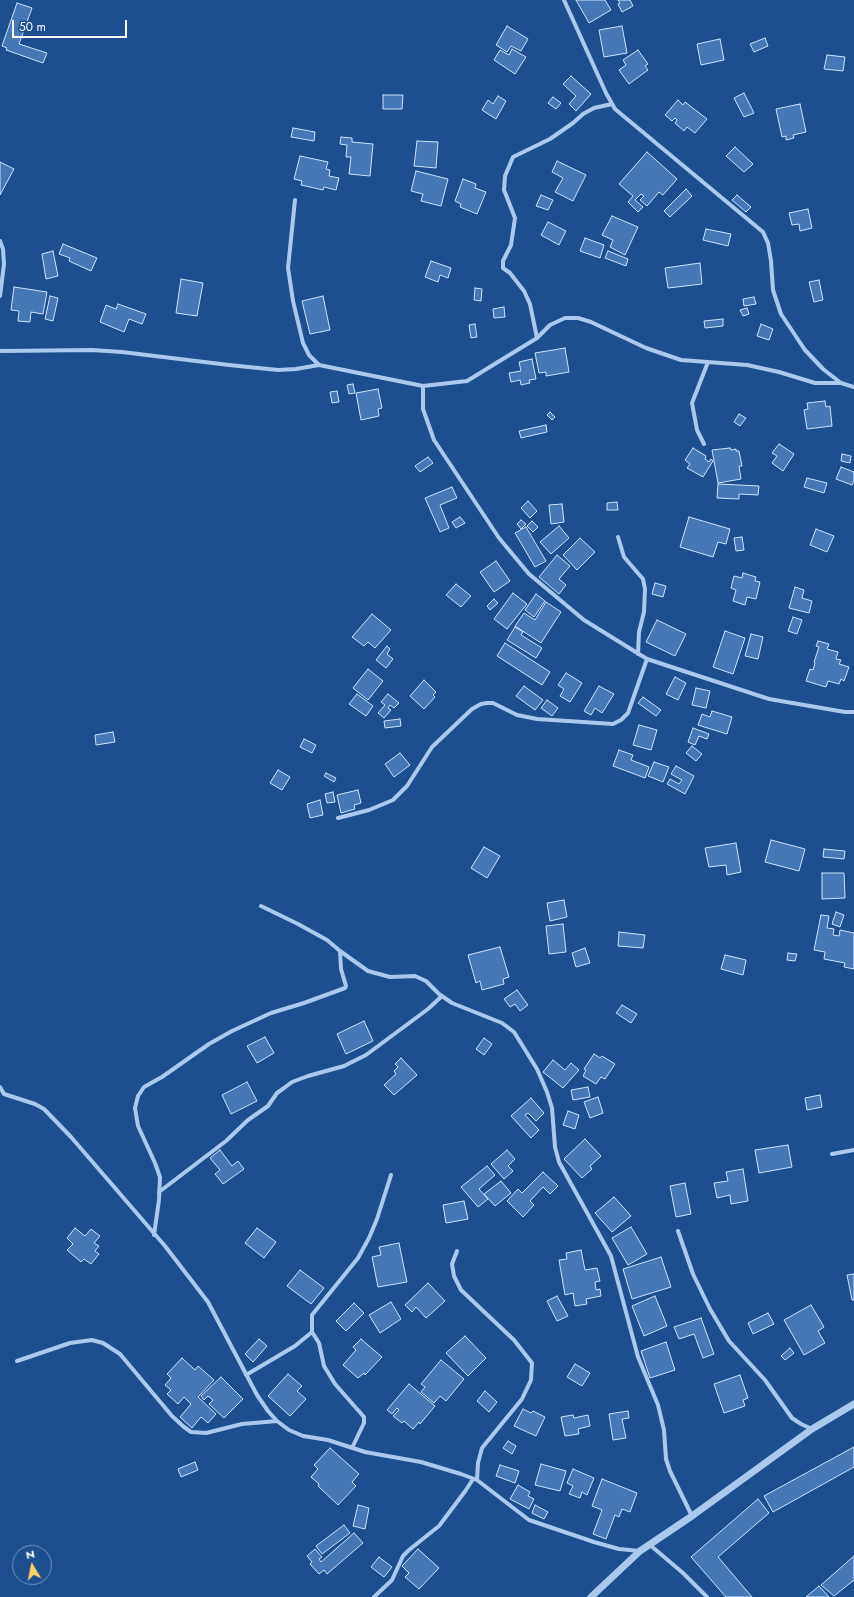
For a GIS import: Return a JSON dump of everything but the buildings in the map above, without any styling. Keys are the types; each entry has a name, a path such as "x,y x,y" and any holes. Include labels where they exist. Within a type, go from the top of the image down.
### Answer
{"street":[{"path":"564,0 593,65 615,109 763,232 768,243 773,290 781,314 804,350 823,369 841,383"},
{"path":"537,338 530,304 524,291 510,273 503,268 503,261 510,245 515,218 504,190 505,176 514,157 550,139 583,114 594,108 612,104"},
{"path":"295,200 288,268 292,295 303,343 309,355 319,365"},
{"path":"0,241 3,249 4,264 0,296"},
{"path":"0,351 92,350 122,352 229,366 278,370 319,365 422,386 467,381 537,338 550,325 565,318 578,318 591,322 646,348 681,360 746,365 779,372 815,383 841,383 854,387"},
{"path":"704,444 697,430 692,403 708,362"},
{"path":"422,386 423,409 434,440 499,538 529,574 584,620 647,659 769,699 845,712 854,712"},
{"path":"618,537 624,557 643,579 645,589 644,612 639,632 638,654"},
{"path":"338,818 369,810 393,800 407,786 432,747 472,709 481,704 487,702 517,715 537,719 613,724 621,720 628,714 647,659"},
{"path":"261,906 327,940 368,971 390,977 414,976 426,981 452,1004 502,1023 514,1032 537,1069 552,1108 555,1147 559,1162 611,1256 638,1357 658,1405 664,1430 666,1459 670,1471 692,1516"},
{"path":"154,1235 160,1177 138,1126 135,1108 138,1096 144,1087 162,1077 209,1044 232,1031 271,1013 345,988 346,986 341,969 340,951"},
{"path":"159,1192 226,1141 248,1120 268,1106 277,1093 292,1082 344,1066 366,1055 428,1009 442,996"},
{"path":"0,1087 4,1094 35,1104 44,1110 71,1137 165,1246 208,1302 246,1375 268,1411 277,1421 289,1430 303,1436 328,1440 395,1459 422,1462 475,1480 529,1520 619,1549 640,1551"},
{"path":"832,1154 854,1150"},
{"path":"352,1448 364,1423 364,1417 331,1378 324,1366 319,1343 312,1332 312,1315 358,1258 377,1219 391,1175"},
{"path":"678,1231 693,1274 710,1309 729,1341 765,1380 792,1418 812,1429"},
{"path":"374,1597 392,1580 404,1556 409,1550 439,1526 475,1480 482,1448 522,1399 531,1380 532,1363 514,1340 461,1290 454,1276 452,1264 457,1251"},
{"path":"246,1375 295,1346 312,1332"},
{"path":"17,1361 70,1343 92,1340 103,1343 120,1354 172,1416 184,1428 191,1432 206,1433 242,1424 277,1421"},
{"path":"591,1597 640,1551 692,1516 812,1429 854,1404"},
{"path":"650,1545 683,1573 707,1597"}]}
